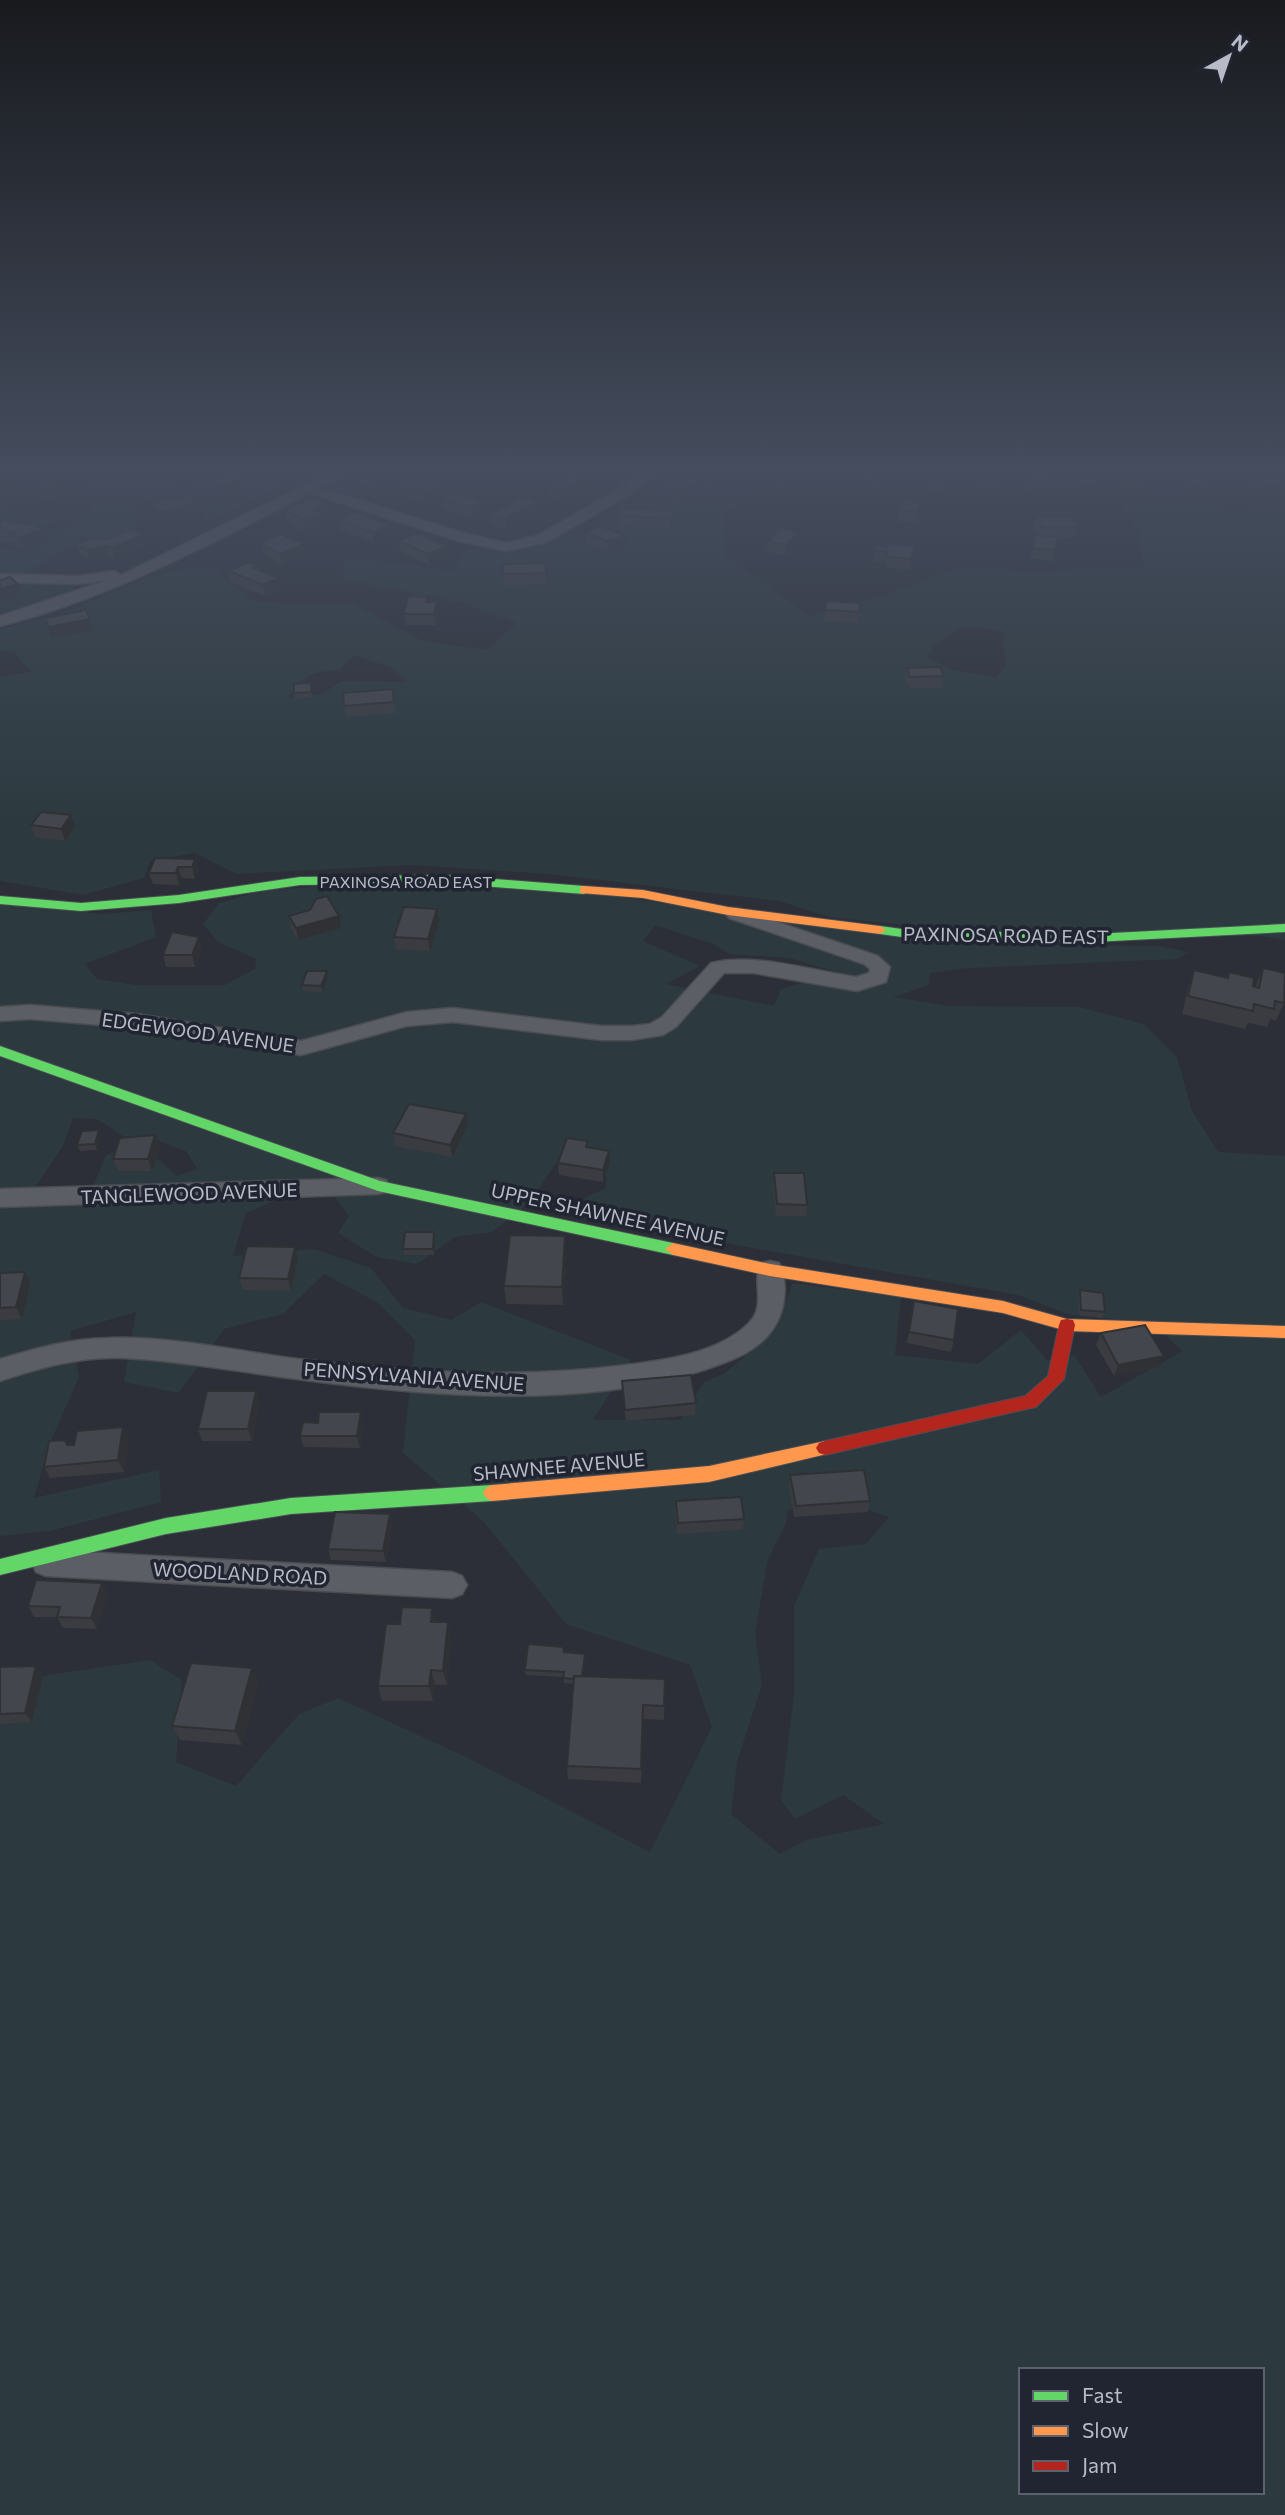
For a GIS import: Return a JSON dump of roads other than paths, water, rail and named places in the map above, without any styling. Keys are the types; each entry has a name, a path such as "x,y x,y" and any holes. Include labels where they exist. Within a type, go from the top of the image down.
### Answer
{"street":[{"path":"0,621 72,601 96,590"},
{"name":"PAXINOSA ROAD EAST","path":"0,900 81,907 180,899 300,881 419,878 538,884 643,894 728,911 909,934 956,937 1093,938 1285,928"},
{"name":"PAXINOSA ROAD EAST","path":"705,978 718,967 754,968 857,984 879,977 880,967 871,960 728,911"},
{"name":"EDGEWOOD AVENUE","path":"0,1014 30,1012 137,1021 300,1048 407,1019 453,1015 601,1034 632,1033 655,1030 669,1022 695,995 705,978"},
{"name":"UPPER SHAWNEE AVENUE","path":"0,1051 378,1185 770,1270 860,1282 1003,1307 1067,1325 1285,1332"},
{"name":"TANGLEWOOD AVENUE","path":"0,1198 378,1185"},
{"name":"PENNSYLVANIA AVENUE","path":"0,1370 61,1351 121,1348 197,1354 324,1371 449,1380 536,1384 618,1377 682,1367 728,1350 754,1335 771,1311 770,1270"},
{"name":"SHAWNEE AVENUE","path":"14,1565 166,1526 291,1506 460,1496 709,1474 964,1418 1030,1402 1056,1379 1067,1325"},
{"name":"WOODLAND ROAD","path":"14,1565 452,1585"}]}
